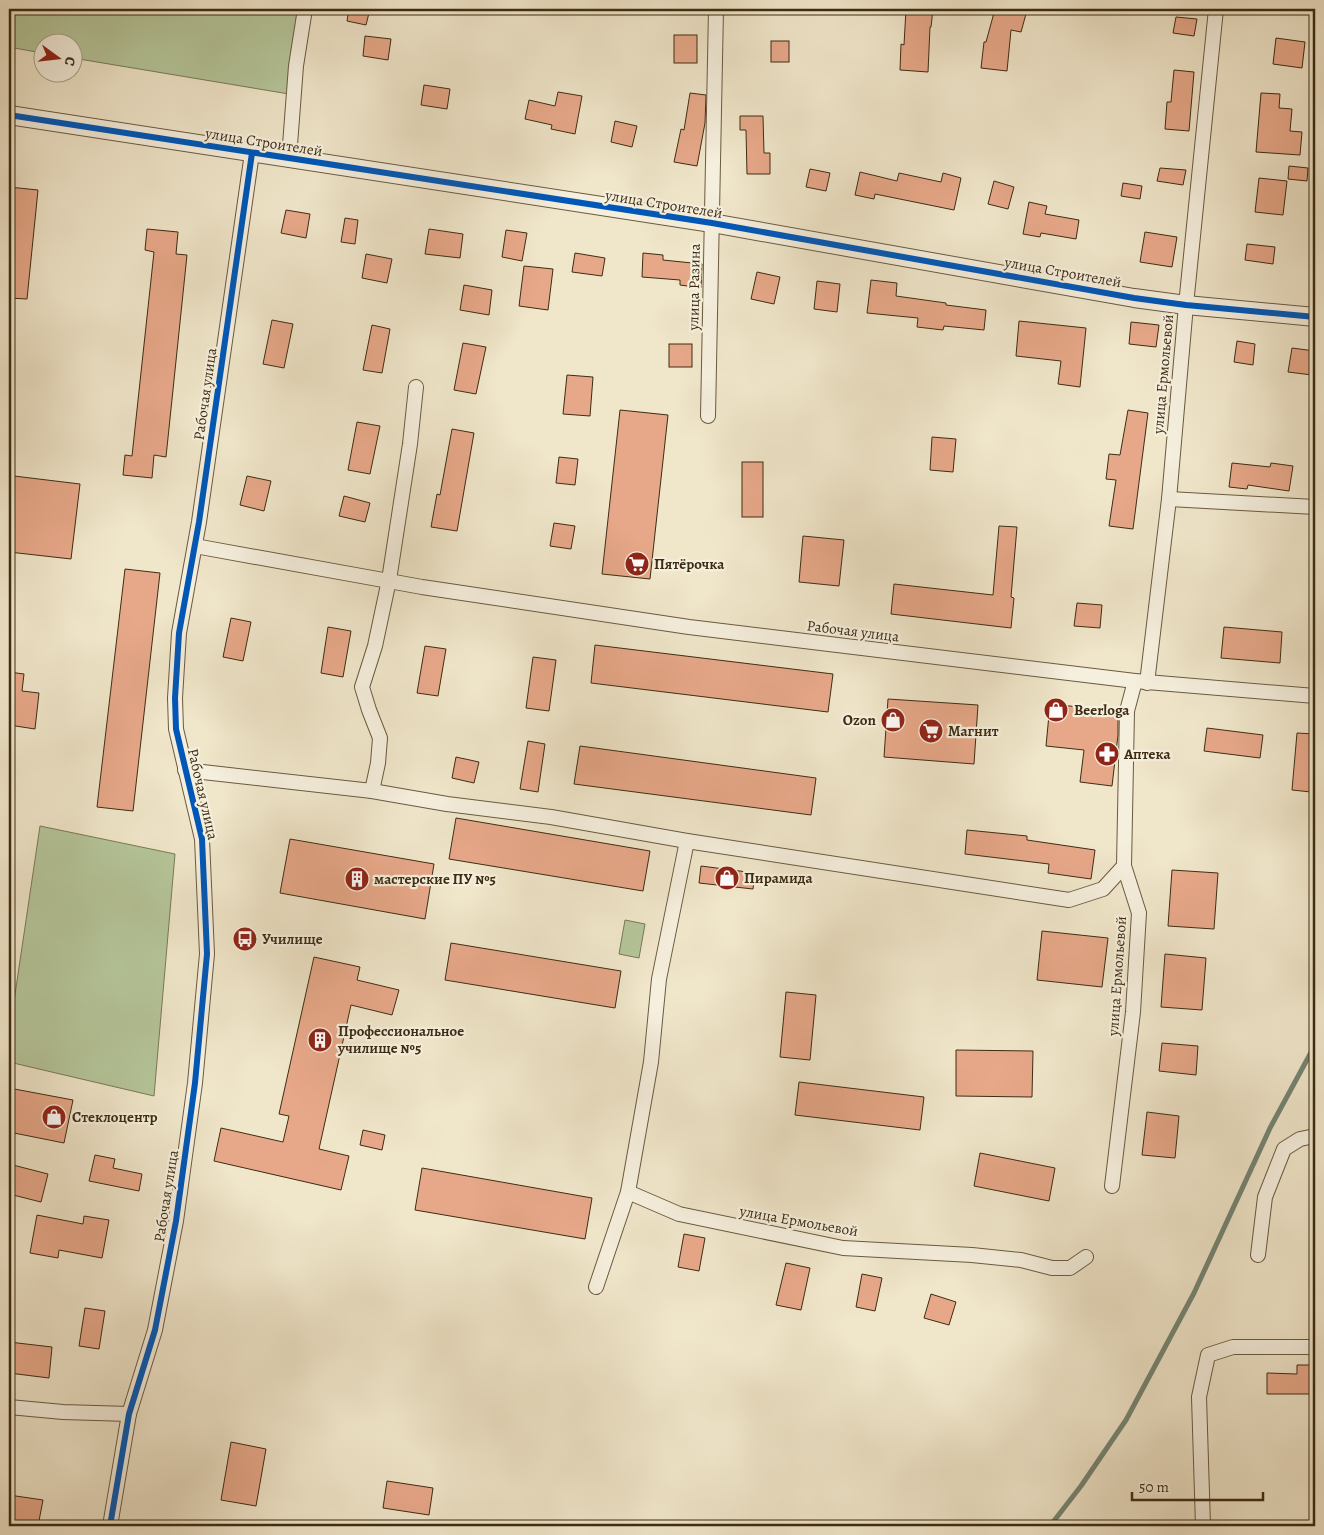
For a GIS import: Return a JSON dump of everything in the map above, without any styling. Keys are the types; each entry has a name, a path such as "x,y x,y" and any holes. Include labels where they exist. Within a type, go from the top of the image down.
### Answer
{"street":[{"path":"289,158 296,66 305,9"},
{"name":"улица Разина","path":"708,416 716,9"},
{"name":"улица Ермольевой","path":"1112,1186 1133,1012 1139,913 1124,866 1127,711 1141,682 1169,499 1186,305 1216,9"},
{"name":"улица Строителей","path":"9,115 712,223 1186,305 1315,317"},
{"name":"Рабочая улица","path":"110,1526 129,1414 155,1330 176,1221 195,1083 207,954 202,839 176,728 175,698 179,634 195,546 252,153"},
{"path":"372,791 378,763 380,738 362,687 376,646 389,580 410,444 416,387"},
{"path":"1169,499 1315,507"},
{"name":"Рабочая улица","path":"195,546 422,587 689,627 1141,682 1315,696"},
{"name":"Рабочая улица","path":"185,770 372,791 447,804 550,817 687,841 1069,900 1103,889 1124,866"},
{"path":"596,1287 628,1192 651,1062 659,979 687,841"},
{"path":"1258,1255 1265,1197 1284,1149 1300,1139 1315,1136"},
{"name":"улица Ермольевой","path":"628,1192 679,1214 843,1248 972,1255 1021,1260 1052,1268 1070,1268 1086,1257"},
{"path":"1203,1526 1199,1397 1208,1355 1233,1347 1315,1347"},
{"path":"9,1407 63,1412 129,1414"}],"green space":[{"path":"9,9 300,9 289,94 82,60 82,32 32,32 32,51 9,47"},
{"path":"40,826 175,854 154,1096 9,1062 9,1035"},
{"path":"625,920 645,924 639,958 619,954"}],"building":[{"path":"349,9 370,9 366,25 347,21"},
{"path":"906,9 933,9 930,27 928,72 900,70 901,44 904,45"},
{"path":"995,9 1005,9 1026,14 1021,32 1011,30 1007,71 981,68 984,42 986,42"},
{"path":"1176,17 1197,19 1194,36 1173,33"},
{"path":"674,35 697,35 697,63 674,63"},
{"path":"365,36 391,39 388,60 363,56"},
{"path":"1276,38 1305,42 1302,68 1273,64"},
{"path":"771,41 789,41 789,62 771,62"},
{"path":"1174,70 1194,72 1189,131 1165,129 1167,102 1171,102"},
{"path":"424,85 450,89 447,109 421,105"},
{"path":"558,92 582,96 575,134 551,129 552,125 525,119 529,100 555,106"},
{"path":"690,93 706,95 705,123 697,166 674,162 681,129 684,130"},
{"path":"1261,93 1280,94 1279,108 1292,109 1290,131 1302,132 1300,155 1256,152"},
{"path":"740,116 763,116 764,153 770,153 770,174 747,174 746,130 740,130"},
{"path":"615,121 637,126 632,147 611,142"},
{"path":"1289,166 1308,168 1307,181 1288,179"},
{"path":"1160,168 1186,170 1183,185 1157,181"},
{"path":"810,169 830,173 826,191 806,187"},
{"path":"860,172 897,181 899,173 941,182 943,173 961,178 954,210 875,194 874,199 855,195"},
{"path":"1259,178 1287,181 1283,215 1255,212"},
{"path":"994,181 1014,187 1008,209 988,204"},
{"path":"1123,183 1142,186 1140,199 1121,196"},
{"path":"9,187 38,190 27,299 9,298"},
{"path":"1029,202 1047,206 1045,214 1079,220 1076,239 1041,233 1040,237 1023,234"},
{"path":"286,210 310,214 306,238 281,233"},
{"path":"345,218 358,220 355,244 341,242"},
{"path":"147,229 178,232 176,254 187,255 166,457 154,455 152,478 123,475 125,455 132,456 154,252 145,250"},
{"path":"429,229 463,234 460,258 425,254"},
{"path":"506,230 527,233 522,261 502,257"},
{"path":"1145,232 1177,237 1172,267 1140,262"},
{"path":"1247,244 1275,247 1273,264 1245,260"},
{"path":"575,253 605,258 602,276 572,272"},
{"path":"643,253 663,255 663,260 702,264 701,288 680,285 680,280 642,277"},
{"path":"366,254 392,259 387,283 362,278"},
{"path":"524,266 553,269 548,310 519,306"},
{"path":"757,272 780,277 774,304 751,299"},
{"path":"871,280 897,283 896,296 986,310 984,330 944,326 943,330 917,327 918,318 867,313"},
{"path":"817,281 840,284 837,312 814,309"},
{"path":"464,285 492,290 489,315 460,310"},
{"path":"272,320 293,324 284,368 263,364"},
{"path":"1019,321 1086,328 1080,387 1058,384 1061,361 1016,356"},
{"path":"1131,322 1159,325 1156,347 1129,344"},
{"path":"372,325 390,329 382,373 363,370"},
{"path":"1237,341 1255,344 1253,365 1234,362"},
{"path":"463,343 486,347 476,394 454,390"},
{"path":"669,344 692,344 692,367 669,367"},
{"path":"1292,348 1315,351 1312,375 1288,372"},
{"path":"567,375 593,377 590,416 563,414"},
{"path":"620,410 668,415 650,579 602,574"},
{"path":"1128,410 1148,413 1133,529 1109,526 1116,480 1106,479 1109,454 1120,455"},
{"path":"357,422 380,426 370,474 348,470"},
{"path":"452,429 474,433 457,531 431,527 437,494 440,495"},
{"path":"932,437 956,439 953,472 930,470"},
{"path":"559,457 578,459 575,485 556,483"},
{"path":"742,462 763,462 763,517 742,517"},
{"path":"1232,463 1270,467 1271,463 1293,466 1289,491 1248,485 1247,489 1229,487"},
{"path":"14,476 80,484 71,559 9,552 9,519"},
{"path":"247,476 271,481 264,511 240,505"},
{"path":"344,496 370,503 365,522 339,516"},
{"path":"554,523 575,526 571,549 550,546"},
{"path":"999,526 1017,527 1011,597 1014,598 1011,628 891,614 894,584 993,595"},
{"path":"803,536 844,540 839,586 799,582"},
{"path":"125,569 160,573 133,811 97,807"},
{"path":"1077,603 1102,605 1100,628 1074,626"},
{"path":"231,618 251,622 243,661 223,657"},
{"path":"328,627 351,631 343,677 321,673"},
{"path":"1224,627 1282,632 1280,663 1221,658"},
{"path":"595,645 833,674 828,712 591,683"},
{"path":"425,646 446,649 438,696 417,693"},
{"path":"533,657 556,660 549,711 526,708"},
{"path":"9,672 24,674 22,691 39,693 35,729 9,725"},
{"name":"Магнит","path":"888,699 978,705 974,764 884,757"},
{"path":"1050,704 1118,711 1118,735 1112,786 1080,782 1084,750 1046,746"},
{"path":"1207,728 1263,735 1260,758 1204,751"},
{"path":"1297,733 1315,734 1311,792 1292,790"},
{"path":"528,741 545,744 538,792 520,789"},
{"path":"580,746 816,778 811,815 574,784"},
{"path":"456,757 479,762 474,783 452,778"},
{"path":"456,818 650,851 643,891 449,859"},
{"path":"967,830 1027,836 1027,840 1095,850 1091,879 1048,873 1049,864 965,854"},
{"name":"мастерские ПУ №5","path":"290,839 434,864 425,919 280,893"},
{"name":"Пирамида","path":"701,866 755,873 753,889 699,883"},
{"path":"1172,870 1218,873 1214,929 1168,926"},
{"path":"1042,931 1108,938 1102,987 1037,980"},
{"path":"451,943 621,971 615,1008 445,980"},
{"path":"1165,954 1206,958 1202,1010 1161,1007"},
{"name":"Профессиональное училище №5","path":"314,957 360,967 357,980 399,990 392,1015 351,1005 319,1149 349,1156 341,1190 214,1161 221,1128 283,1142 289,1116 279,1114"},
{"path":"786,992 816,995 810,1060 780,1057"},
{"path":"1162,1043 1198,1046 1196,1075 1159,1071"},
{"path":"956,1050 1033,1051 1032,1097 956,1096"},
{"path":"799,1082 924,1097 920,1130 795,1115"},
{"path":"9,1088 73,1100 64,1143 9,1132"},
{"path":"1147,1112 1179,1116 1175,1158 1142,1155"},
{"path":"363,1130 385,1135 382,1150 360,1145"},
{"path":"980,1153 1055,1168 1049,1201 974,1186"},
{"path":"95,1155 115,1159 113,1168 142,1174 139,1191 89,1181"},
{"path":"9,1164 48,1174 41,1202 9,1194"},
{"path":"422,1168 592,1198 585,1239 415,1210"},
{"path":"37,1215 83,1224 84,1216 109,1220 102,1258 59,1250 58,1258 30,1253"},
{"path":"684,1234 705,1238 699,1271 678,1267"},
{"path":"786,1263 810,1268 801,1310 776,1305"},
{"path":"862,1274 882,1278 875,1311 856,1307"},
{"path":"931,1294 956,1302 949,1325 924,1318"},
{"path":"85,1308 105,1311 99,1349 79,1346"},
{"path":"9,1342 52,1347 49,1378 9,1373"},
{"path":"1297,1365 1315,1365 1315,1394 1267,1394 1267,1373 1297,1374"},
{"path":"231,1442 266,1449 256,1506 221,1500"},
{"path":"387,1481 433,1488 429,1515 383,1508"},
{"path":"9,1495 43,1500 38,1526 9,1526"}],"waterway":[{"path":"1050,1526 1081,1486 1126,1420 1194,1293 1270,1128 1315,1045"}],"cycle path":[{"path":"9,115 712,223 1134,298 1186,305 1315,317"},
{"path":"110,1526 129,1414 155,1330 176,1221 195,1083 207,954 202,839 176,729 175,698 179,633 199,522 252,153"}],"place":[{"name":"Пятёрочка","path":"637,564"},
{"name":"Beerloga","path":"1056,710"},
{"name":"Ozon","path":"893,720"},
{"name":"Магнит","path":"931,731"},
{"name":"Аптека","path":"1107,754"},
{"name":"Пирамида","path":"727,878"},
{"name":"мастерские ПУ №5","path":"357,879"},
{"name":"Училище","path":"245,939"},
{"name":"Профессиональное училище №5","path":"320,1040"},
{"name":"Стеклоцентр","path":"54,1117"}]}
